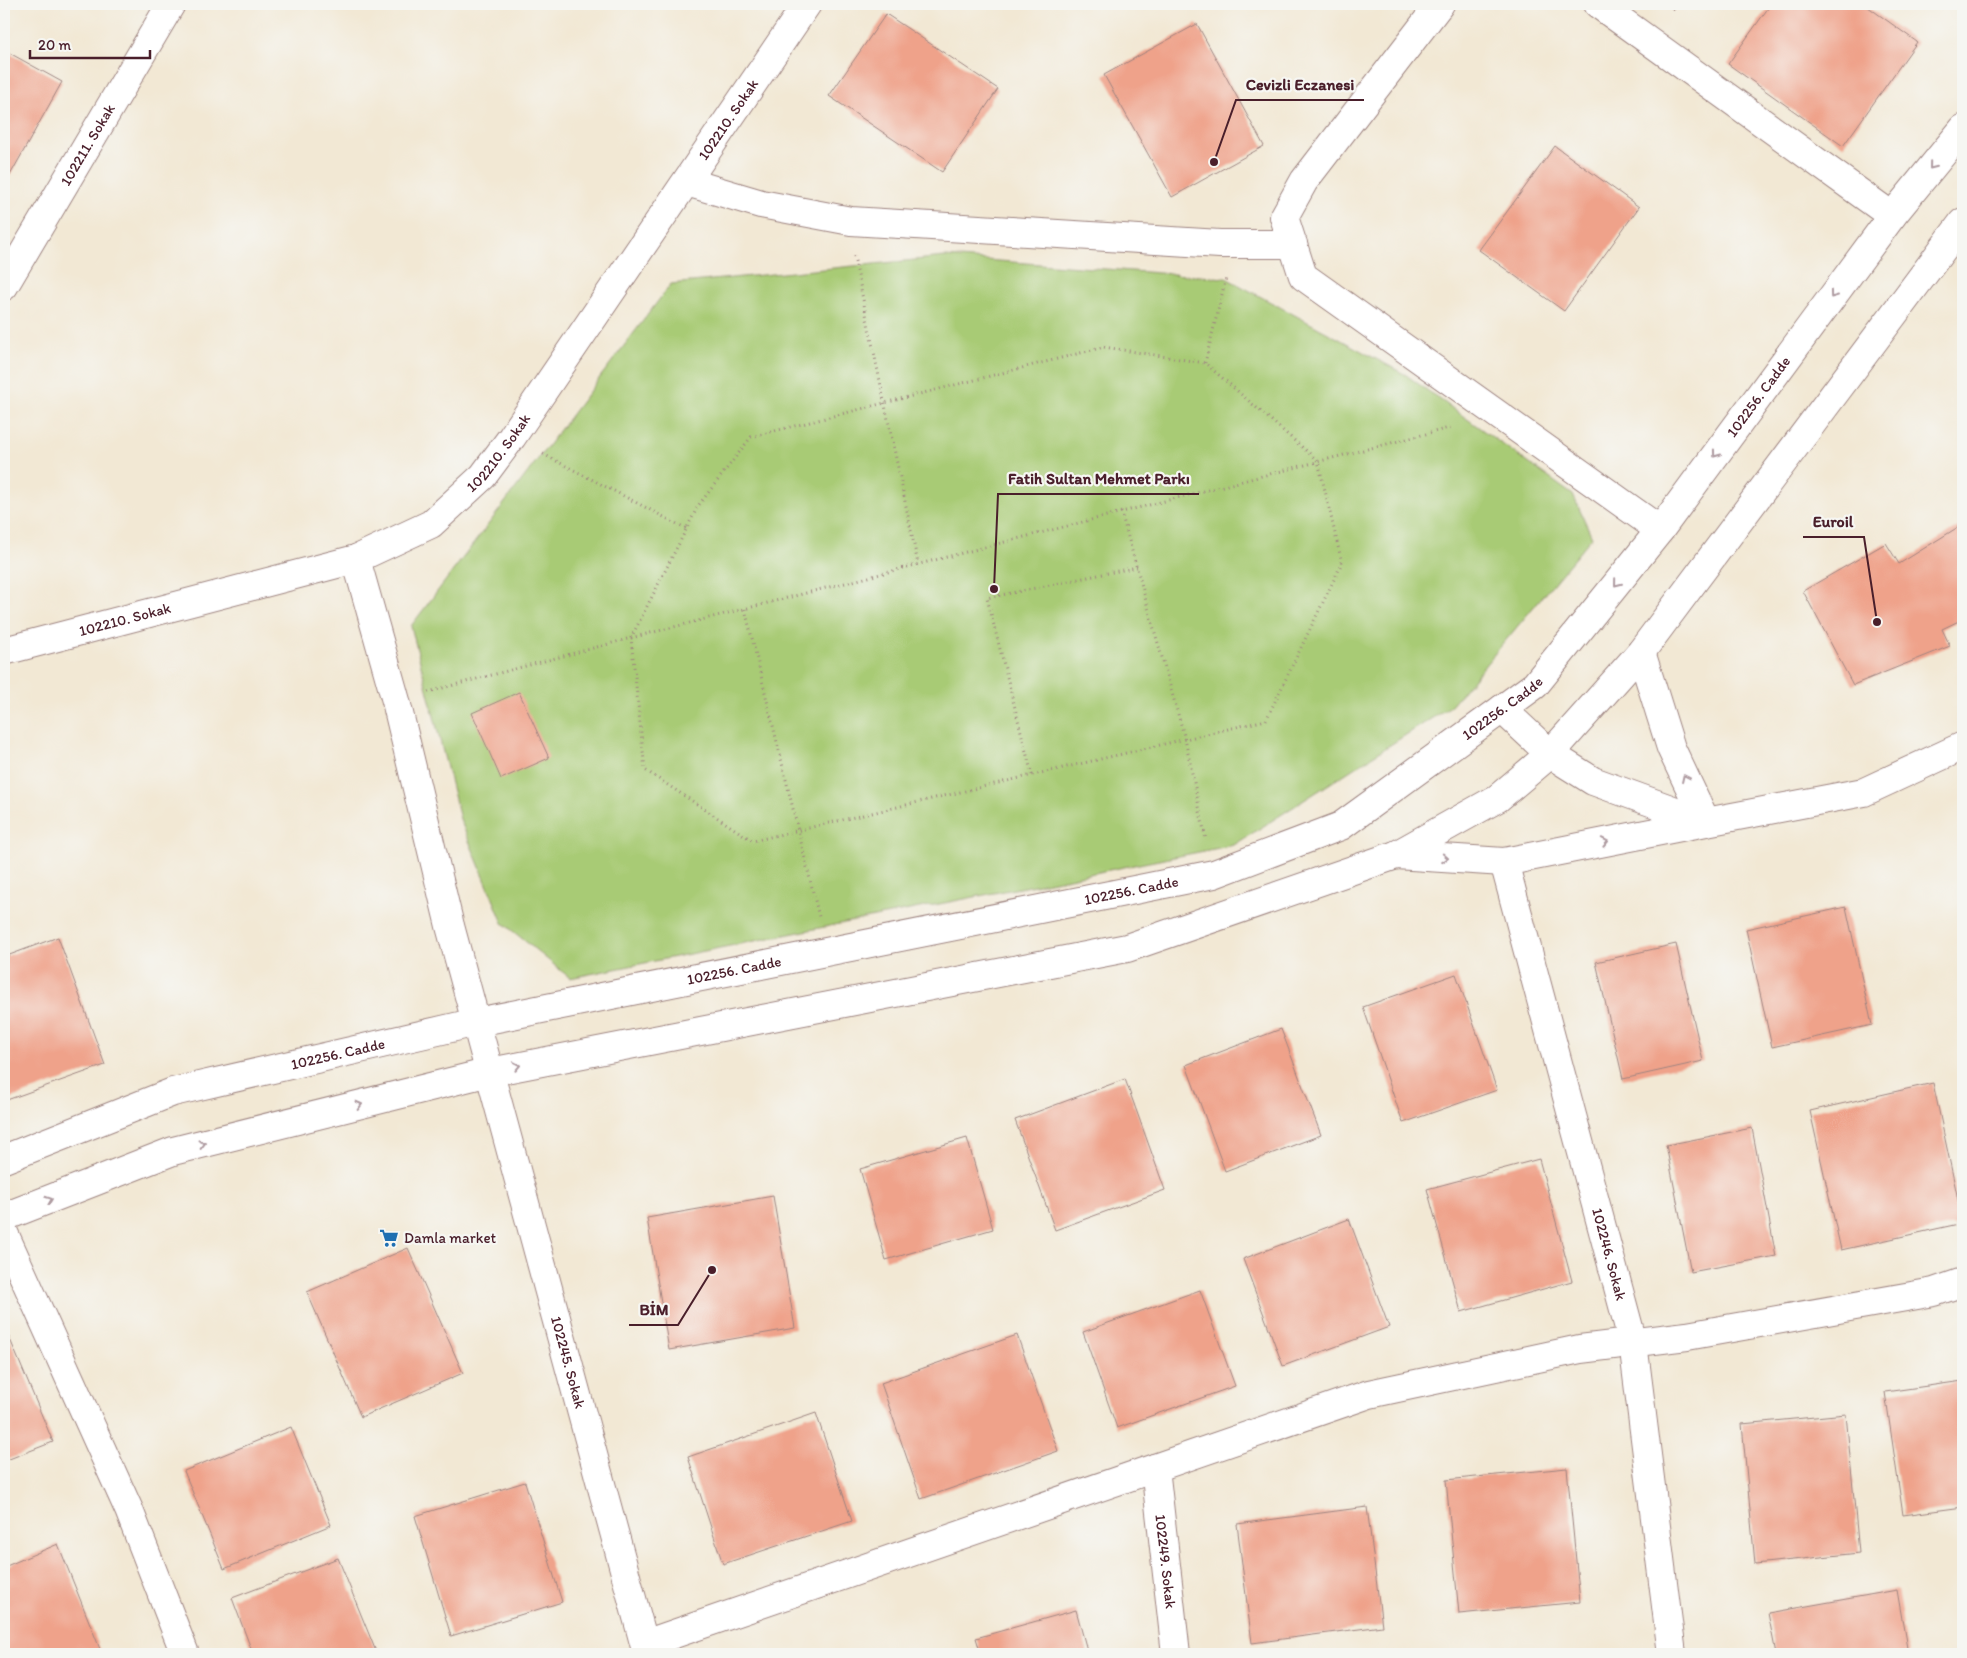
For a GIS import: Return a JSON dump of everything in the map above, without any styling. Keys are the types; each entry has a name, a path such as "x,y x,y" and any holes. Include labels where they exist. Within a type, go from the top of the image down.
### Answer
{"street":[{"name":"102211. Sokak","path":"4,286 171,4"},
{"name":"102210. Sokak","path":"4,651 356,559 431,524 483,476 512,437 807,4"},
{"path":"1440,4 1304,181 1284,217 1302,276 1660,530"},
{"path":"1598,4 1892,216"},
{"name":"102256. Cadde","path":"4,1159 173,1092 477,1022 1214,874 1341,826 1535,685 1660,530 1892,216 1963,129"},
{"path":"687,182 761,204 851,221 1220,244 1293,244"},
{"path":"4,1217 173,1151 490,1072 1127,948 1396,855 1498,798 1550,754 1641,652 1963,222"},
{"name":"102245. Sokak","path":"356,559 396,701 450,926 646,1649"},
{"path":"1641,652 1671,748 1706,822"},
{"path":"1502,709 1550,754 1593,781 1706,822"},
{"path":"1396,855 1504,862 1864,792 1963,746"},
{"name":"102246. Sokak","path":"1504,862 1633,1342 1672,1654"},
{"path":"4,1233 129,1510 185,1654"},
{"path":"646,1649 1369,1394 1580,1349 1688,1336 1934,1292 1963,1282"},
{"name":"102249. Sokak","path":"1155,1468 1176,1654"}],"path":[{"path":"851,221 856,267 918,564"},
{"path":"1205,362 1226,278 1220,244"},
{"path":"1104,347 1205,362 1318,462 1342,564 1266,720 753,841 645,770 631,638 698,506 752,437 884,403 1104,347"},
{"path":"396,701 631,638 1471,422 1493,411"},
{"path":"512,437 687,529"},
{"path":"1121,512 1185,739 1214,874"},
{"path":"1032,775 986,598 1137,567"},
{"path":"745,609 796,831 828,952"}],"green space":[{"path":"945,257 1226,278 1406,375 1573,495 1592,537 1451,706 1234,845 570,978 503,923 460,819 411,626 671,284"}],"building":[{"path":"1666,4 1679,4 1674,10"},
{"path":"1771,4 1864,4 1917,42 1843,146 1728,64"},
{"path":"886,14 998,89 942,172 829,96"},
{"path":"1197,24 1264,146 1172,197 1104,75"},
{"path":"4,50 62,82 4,186"},
{"path":"1555,146 1639,207 1564,311 1479,250"},
{"path":"1963,524 1963,619 1942,629 1950,646 1853,685 1803,591 1886,543 1899,564"},
{"path":"519,692 549,758 501,779 472,713"},
{"path":"1846,907 1872,1025 1772,1047 1746,929"},
{"path":"58,937 105,1065 4,1101 4,957"},
{"path":"1676,944 1703,1061 1623,1079 1596,962"},
{"path":"1456,974 1497,1090 1403,1123 1363,1007"},
{"path":"1281,1029 1321,1135 1225,1171 1186,1065"},
{"path":"1125,1079 1165,1190 1055,1230 1015,1120"},
{"path":"1933,1083 1963,1223 1841,1250 1810,1111"},
{"path":"1752,1128 1776,1256 1691,1272 1666,1145"},
{"path":"967,1138 993,1229 886,1260 860,1169"},
{"path":"1539,1159 1572,1281 1461,1312 1427,1189"},
{"path":"773,1196 795,1328 669,1350 647,1218"},
{"path":"1349,1219 1389,1327 1283,1366 1243,1259"},
{"path":"408,1248 463,1373 361,1417 307,1292"},
{"path":"1200,1290 1235,1386 1117,1428 1083,1332"},
{"path":"4,1325 53,1442 4,1461"},
{"path":"1017,1335 1058,1451 921,1499 881,1383"},
{"path":"1963,1381 1963,1507 1903,1515 1885,1392"},
{"path":"816,1413 852,1521 723,1564 688,1457"},
{"path":"1846,1414 1859,1553 1755,1564 1742,1424"},
{"path":"291,1427 331,1525 224,1569 184,1471"},
{"path":"1567,1468 1580,1602 1459,1614 1446,1480"},
{"path":"525,1482 562,1602 451,1636 415,1516"},
{"path":"1367,1507 1382,1626 1252,1643 1237,1524"},
{"path":"58,1544 102,1654 4,1654 4,1567"},
{"path":"338,1558 377,1654 253,1654 232,1598"},
{"path":"1897,1590 1908,1654 1776,1654 1768,1613"},
{"path":"1076,1610 1088,1654 981,1654 976,1638"}],"place":[{"name":"Cevizli Eczanesi","path":"1214,162"},
{"name":"Fatih Sultan Mehmet Parkı","path":"994,589"},
{"name":"Euroil","path":"1877,622"},
{"name":"Damla market","path":"389,1238"},
{"name":"BİM","path":"712,1270"}]}
